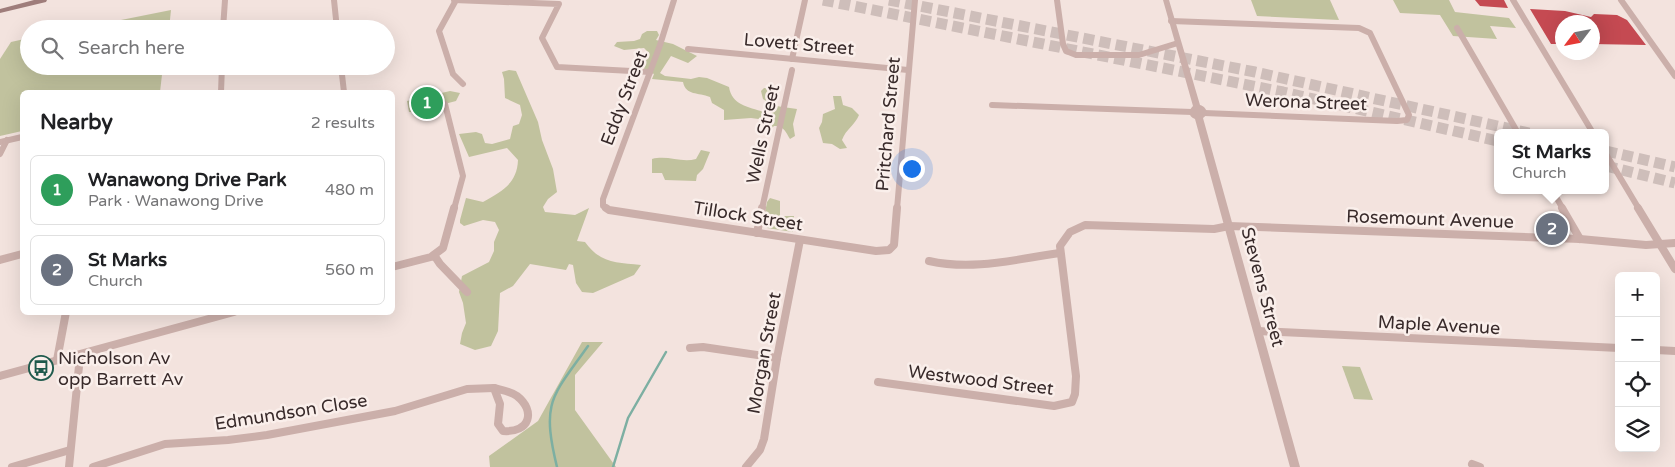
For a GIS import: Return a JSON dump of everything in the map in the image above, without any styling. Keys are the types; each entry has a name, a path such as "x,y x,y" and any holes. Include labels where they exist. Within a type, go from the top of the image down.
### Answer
{"main road":[{"path":"0,6 26,0"},
{"path":"0,10 43,0"}],"street":[{"path":"223,20 224,0"},
{"path":"334,0 336,20"},
{"path":"463,84 453,74 439,31 455,0 508,4 537,2 559,4 542,38 557,67 650,72"},
{"name":"Eddy Street","path":"603,206 603,198 650,72 674,0"},
{"path":"792,59 805,0"},
{"name":"Pritchard Street","path":"889,250 894,245 914,0"},
{"path":"1057,0 1063,44 1066,51 1076,55 1133,56 1178,43"},
{"name":"Stevens Street","path":"1166,0 1296,467"},
{"path":"1513,0 1591,129"},
{"path":"1621,0 1675,76"},
{"name":"Werona Street","path":"992,105 1408,120 1409,115 1370,33 1366,30 1359,28 1171,21"},
{"path":"1457,28 1516,129"},
{"name":"Lovett Street","path":"688,49 908,70"},
{"name":"Wells Street","path":"757,233 792,70"},
{"path":"221,90 222,75"},
{"path":"342,75 344,90"},
{"path":"395,266 434,255 443,248 464,176 445,104"},
{"path":"0,154 3,141 20,137"},
{"path":"1609,159 1675,269"},
{"path":"1554,194 1580,240"},
{"name":"Tillock Street","path":"603,206 609,210 800,240 876,251 889,250"},
{"path":"929,262 946,266 976,267 1060,253 1060,246 1065,236 1075,228 1084,225 1214,229 1229,226"},
{"name":"Rosemount Avenue","path":"1229,226 1580,240 1646,245 1675,243"},
{"name":"Morgan Street","path":"746,467 760,450 764,439 777,358 800,240"},
{"name":"Westwood Street","path":"878,382 1054,406 1072,402 1075,394 1076,376 1060,253"},
{"path":"0,260 20,255"},
{"path":"434,255 440,264 467,292"},
{"path":"57,360 65,315"},
{"path":"0,376 57,360 80,356 215,315"},
{"name":"Maple Avenue","path":"1258,331 1615,348"},
{"path":"690,348 703,347 777,358"},
{"path":"1660,350 1675,351"},
{"path":"69,467 80,356"},
{"name":"Edmundson Close","path":"93,467 162,445 238,439 397,411 474,387 494,388 508,390 524,402 528,412 528,421 521,429 510,433 503,431 498,424 500,404 494,388"},
{"path":"12,467 70,450"}],"green space":[{"path":"1251,0 1330,0 1339,20 1257,16"},
{"path":"1393,0 1449,0 1455,12 1509,18 1516,28 1490,26 1497,39 1453,36 1440,15 1400,13"},
{"path":"171,10 170,20 121,20"},
{"path":"647,31 657,31 659,35 656,40 673,44 697,56 688,63 671,56 660,73 665,76 691,79 707,78 729,87 734,98 743,105 767,113 771,108 769,103 763,99 761,91 764,88 768,88 778,96 776,106 797,109 793,124 795,136 790,139 784,130 777,126 774,126 767,133 766,120 751,118 724,120 724,110 712,103 710,97 690,92 683,82 652,79 654,74 643,68 647,51 644,48 624,50 614,46 617,42 640,39 642,34"},
{"path":"20,40 20,75 162,75 160,90 20,90 20,131 0,136 0,59 11,42"},
{"path":"516,71 538,122 542,140 553,169 557,192 548,199 543,207 545,212 575,215 589,208 577,241 585,242 597,254 610,261 641,265 634,275 593,293 582,292 576,283 573,265 569,264 566,270 530,264 513,286 500,293 498,331 491,346 475,350 460,344 466,323 459,292 462,276 489,262 499,230 495,222 483,220 464,226 460,223 460,220 466,198 483,202 502,190 515,175 518,160 507,148 469,157 459,134 476,132 482,134 485,143 492,144 510,139 513,126 519,124 522,115 520,105 505,98 502,72"},
{"path":"450,91 460,93 456,101 437,106 434,109 435,113 409,112 407,101"},
{"path":"833,96 841,96 843,105 852,108 859,115 842,140 847,148 840,149 832,144 823,143 819,128 823,114 835,109"},
{"path":"701,150 710,152 703,169 697,175 696,181 665,180 662,173 652,173 652,159 696,159"},
{"path":"770,198 780,201 780,216 794,216 793,232 767,228 763,224 767,202"},
{"path":"582,342 603,342 575,375 575,410 616,467 490,467 489,456 538,421"},
{"path":"1342,366 1360,367 1373,400 1354,399"}],"building":[{"path":"1475,0 1504,0 1508,8 1480,6"},
{"path":"1530,9 1565,11 1582,15 1555,15 1555,44 1551,44"},
{"path":"1594,14 1617,15 1627,20 1646,45 1600,44 1600,15 1593,15"}],"waterway":[{"path":"557,467 550,427 550,413 553,401 558,389 588,346"},
{"path":"613,467 628,418 666,352"}],"tunnel":[{"path":"823,0 1283,92 1494,140"},
{"path":"889,0 1255,72 1511,129"},
{"path":"1609,152 1675,167"},
{"path":"1609,167 1675,183"}],"place":[{"name":"Wanawong Drive Park","path":"427,103"},
{"name":"St Marks","path":"1552,229"},
{"name":"Nicholson Av opp Barrett Av","path":"41,368"}]}
